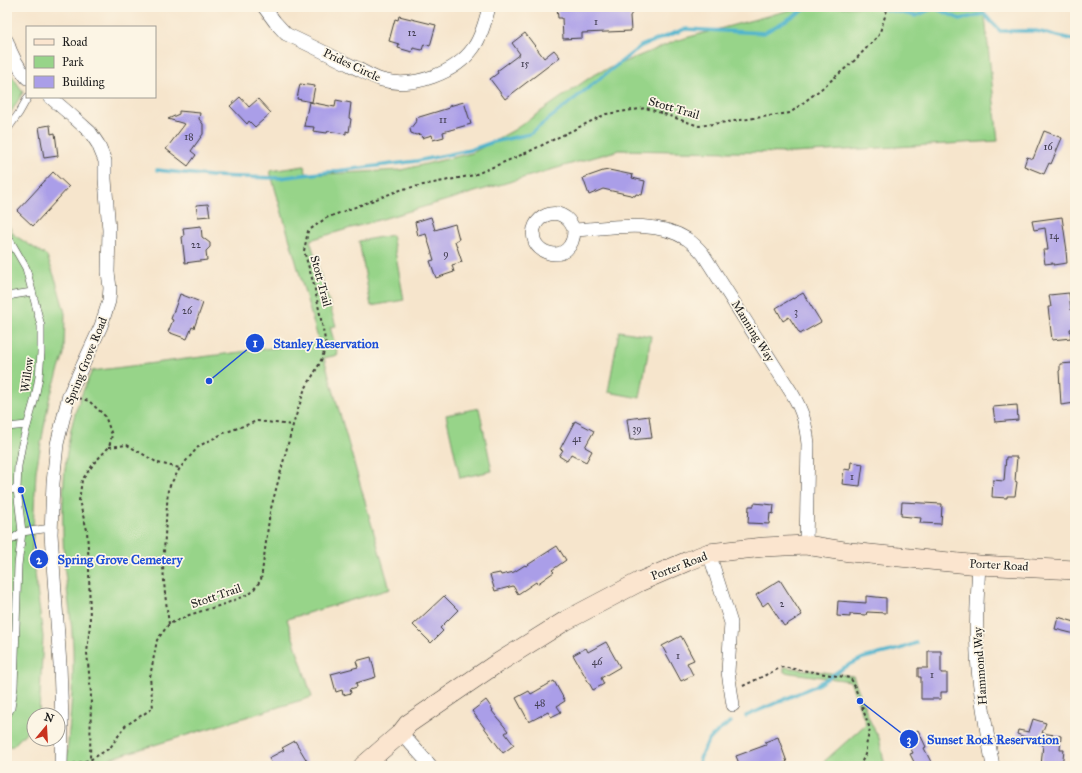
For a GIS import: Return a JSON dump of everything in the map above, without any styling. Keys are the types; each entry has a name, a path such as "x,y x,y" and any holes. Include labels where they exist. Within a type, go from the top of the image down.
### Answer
{"street":[{"name":"Prides Circle","path":"264,7 286,34 382,80 401,82 426,79 455,67 475,46 486,21 489,7"},
{"path":"7,41 12,57 26,77"},
{"name":"Spring Grove Road","path":"51,98 90,132 98,144 105,161 109,230 108,272 110,288 109,301 101,326 69,395 57,444 53,483 51,528 60,665 62,720 61,762"},
{"name":"Manning Way","path":"574,230 638,226 658,228 668,230 686,239 695,245 703,254 800,406 807,431 808,444 806,545"},
{"name":"Porter Road","path":"363,766 401,733 408,724 493,666 565,621 639,582 688,560 709,553 764,547 806,545 850,552 979,565 1075,570"},
{"path":"709,553 730,623 728,672 733,705"},
{"name":"Hammond Way","path":"979,565 977,625 978,668 981,700 993,766"},
{"path":"401,733 431,766"}],"lane":[{"path":"7,130 27,98"},
{"name":"Willow","path":"7,235 26,268 41,326 39,377 18,466 17,489 22,532 18,565 14,687 11,708 7,714"},
{"path":"7,298 13,295 32,292"},
{"path":"7,427 27,425"},
{"path":"7,490 17,489"},
{"path":"7,543 22,532 51,528"},
{"path":"7,634 15,634"}],"path":[{"name":"Stott Trail","path":"61,762 73,764 90,760 110,748 125,726 153,708 150,677 157,640 169,624 188,615 225,604 251,593 261,580 270,512 293,425 304,391 320,363 326,347 314,285 304,251 308,231 326,218 403,189 474,175 528,152 606,114 646,108 698,126 790,113 854,61 879,36 888,7"},
{"path":"69,395 89,401 105,416 112,435 108,447 82,480 79,501 87,530 89,567 90,624 87,653 91,693 90,760"},
{"path":"169,624 163,567 168,489 180,468 199,446 224,433 257,421 293,425"},
{"path":"108,447 127,445 158,463 180,468"},
{"path":"731,689 742,686 782,666 850,678 853,682 870,728 866,752 860,766"}],"green space":[{"path":"801,7 984,7 998,141 793,153 619,150 310,240 336,326 330,327 338,355 324,358 390,589 287,619 312,697 85,766 66,766 72,692 73,648 65,573 63,491 67,450 71,429 83,390 92,371 319,342 270,171 304,166 307,175 401,170 472,153 514,130 595,74 678,40"},
{"path":"7,68 23,92 7,119"},
{"path":"7,222 14,235 47,256 65,313 64,354 49,400 36,471 32,550 43,637 39,707 26,707 26,732 13,746 7,747"},
{"path":"392,235 404,300 371,306 359,241"},
{"path":"619,331 651,336 640,398 608,392"},
{"path":"479,408 492,471 460,478 446,415"},
{"path":"784,667 853,676 870,721 879,738 885,766 819,766 866,724 850,681 784,672"}],"building":[{"path":"557,7 632,7 632,13 630,16 631,31 582,33 582,38 563,39 562,18 558,18"},
{"path":"399,16 436,25 430,46 424,44 422,50 413,48 412,52 398,48 399,44 389,41 395,19 398,20"},
{"path":"525,33 544,58 554,50 560,57 505,99 490,79 498,73 497,71 520,54 512,43"},
{"path":"300,84 315,86 312,102 297,99"},
{"path":"240,97 249,107 258,99 271,113 255,127 249,121 247,124 230,106"},
{"path":"336,100 351,103 349,132 346,131 346,134 328,131 327,133 313,131 314,127 304,126 309,102 335,107"},
{"path":"464,102 471,124 443,132 444,137 433,140 432,135 422,138 421,134 416,135 411,133 410,129 417,120 416,118"},
{"path":"179,111 200,113 199,119 203,124 203,134 191,151 196,155 188,166 166,149 185,124 168,119 179,114"},
{"path":"50,125 51,134 55,133 58,156 44,158 39,127"},
{"path":"1044,131 1062,138 1051,164 1049,163 1044,174 1024,166 1027,157 1033,159"},
{"path":"609,170 633,175 632,178 645,181 642,195 636,194 635,196 603,189 589,195 583,178"},
{"path":"53,172 69,187 33,226 17,211"},
{"path":"208,204 210,216 198,217 196,205"},
{"path":"431,217 435,230 455,224 459,239 455,241 462,262 452,265 454,272 436,278 430,261 434,260 426,234 418,236 415,222"},
{"path":"1062,217 1067,251 1067,263 1053,265 1053,263 1045,264 1043,250 1048,250 1045,228 1034,230 1032,221"},
{"path":"201,226 202,237 210,243 210,247 206,251 207,260 185,263 182,237 184,236 183,228"},
{"path":"803,293 821,322 800,334 789,317 783,321 776,308"},
{"path":"1069,293 1071,310 1073,309 1075,328 1070,329 1071,338 1052,340 1048,307 1051,307 1049,295"},
{"path":"180,294 203,303 194,328 192,327 187,339 168,332"},
{"path":"1073,363 1075,375 1075,403 1061,405 1060,364"},
{"path":"1017,405 1018,420 995,422 993,407"},
{"path":"649,416 652,438 630,440 627,419"},
{"path":"575,421 594,431 585,447 592,451 586,462 571,454 567,461 559,456 563,450 560,449"},
{"path":"1006,457 1017,457 1015,481 1017,482 1015,496 1007,496 1007,498 992,497 993,480 1004,481"},
{"path":"851,462 863,464 860,486 842,484 844,469 850,470"},
{"path":"902,502 942,504 941,524 920,523 921,518 901,516"},
{"path":"754,503 774,505 773,514 770,513 769,524 748,523 749,506 754,506"},
{"path":"557,546 566,560 552,570 554,572 537,584 536,582 518,594 513,586 495,591 490,575 500,573 501,575 514,572"},
{"path":"780,580 802,615 784,626 768,602 763,606 756,595"},
{"path":"444,596 458,610 440,628 443,631 431,643 413,625"},
{"path":"866,596 886,598 886,613 867,612 866,615 850,614 850,617 837,616 838,601 866,603"},
{"path":"1058,617 1075,622 1075,634 1055,629"},
{"path":"681,636 694,660 687,663 693,675 681,681 662,646"},
{"path":"606,642 620,667 601,678 604,684 593,690 573,655 586,648 588,652"},
{"path":"928,651 941,651 941,673 947,673 947,692 941,692 941,699 921,699 921,677 918,677 918,668 928,668"},
{"path":"371,657 376,677 356,683 357,687 350,689 351,693 343,695 342,690 336,692 331,674 358,667 356,661"},
{"path":"554,681 565,701 557,706 561,712 551,717 548,712 529,722 516,698 529,691 531,694"},
{"path":"486,700 493,710 492,711 508,731 505,733 514,745 503,753 472,711"},
{"path":"1033,719 1046,723 1042,733 1061,736 1060,750 1064,750 1062,766 1041,766 1043,744 1017,734 1018,730 1029,732"},
{"path":"918,730 926,747 924,748 933,766 916,766 910,754 913,753 909,745 913,744 909,735"},
{"path":"778,737 787,762 776,766 740,766 736,756 766,745 765,742"},
{"path":"295,741 310,766 273,766 269,758 284,750 282,748"}],"waterway":[{"path":"157,170 210,176 279,178 417,161 470,150 493,142 530,134 641,46 685,29 764,33 809,7"},
{"path":"875,7 916,16 934,8 960,19 984,14 1000,31 1036,31 1075,40"},
{"path":"746,716 817,685 843,668 863,658 900,649 916,643"},
{"path":"698,766 703,751 709,740 718,731 731,722"}],"place":[{"name":"Stanley Reservation","path":"209,381"},
{"name":"Spring Grove Cemetery","path":"21,490"},
{"name":"Sunset Rock Reservation","path":"860,701"}]}
